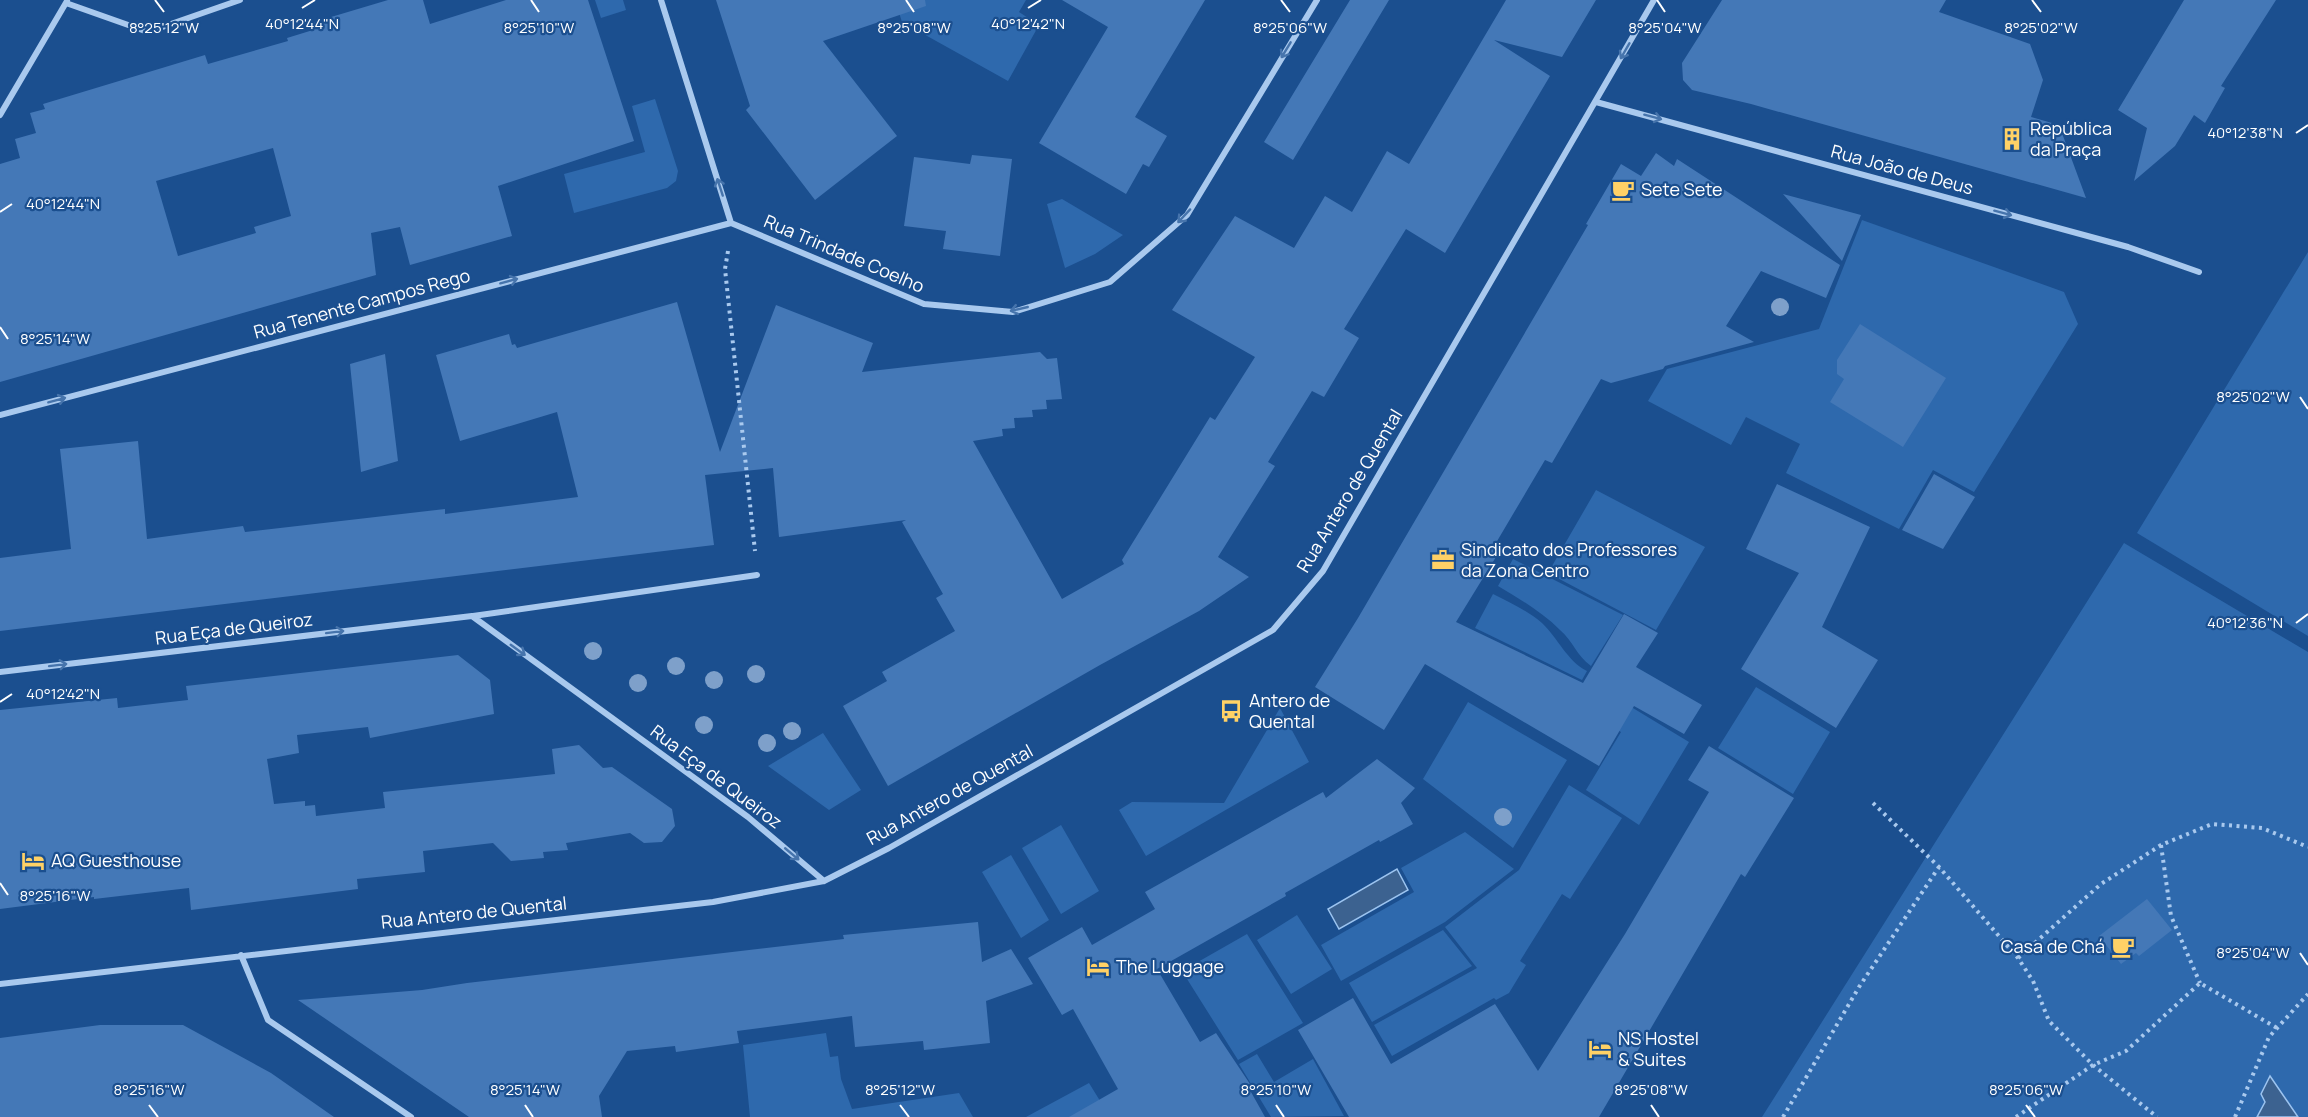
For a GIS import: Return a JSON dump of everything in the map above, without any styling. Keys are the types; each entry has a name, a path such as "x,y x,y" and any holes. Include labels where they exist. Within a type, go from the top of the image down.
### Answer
{"street":[{"path":"0,115 67,2 148,32 240,0"},
{"path":"661,0 732,223"},
{"name":"Rua Trindade Coelho","path":"732,223 924,304 1013,312 1110,282 1187,215 1317,0"},
{"name":"Rua Antero de Quental","path":"0,984 713,902 824,881 889,848 1273,630 1323,571 1654,0"},
{"name":"Rua João de Deus","path":"1596,102 2128,247 2199,272"},
{"name":"Rua Tenente Campos Rego","path":"0,415 732,223"},
{"name":"Rua Eça de Queiroz","path":"0,672 472,616 757,574"},
{"name":"Rua Eça de Queiroz","path":"472,616 747,817 824,881"},
{"path":"241,955 268,1020 411,1117"}],"path":[{"path":"725,269 753,536"},
{"path":"1873,803 1939,867 2018,958 2033,981 2049,1021 2093,1065 2157,1117"},
{"path":"2018,958 2101,884 2161,845 2212,824 2262,828 2308,847"},
{"path":"2161,845 2171,916 2200,983 2277,1028"},
{"path":"1783,1117 1859,987 1939,867"},
{"path":"2016,1117 2093,1065 2127,1051 2200,983"},
{"path":"2235,1117 2269,1037 2308,994"}],"shaded area":[{"path":"595,0 623,0 626,10 601,18"},
{"path":"895,0 1026,0 1019,12 1039,25 1008,81 902,22"},
{"path":"655,99 678,171 676,181 667,188 574,213 564,174 645,152 632,106"},
{"path":"1062,199 1123,235 1095,254 1065,268 1047,204"},
{"path":"1862,220 2064,292 2078,324 1974,492 1933,470 1899,529 1786,473 1800,444 1746,417 1731,445 1648,401 1667,369 1819,329"},
{"path":"2308,252 2308,636 2137,533"},
{"path":"1596,490 1705,547 1656,630 1548,573"},
{"path":"2124,543 2308,652 2308,1117 1762,1117"},
{"path":"1513,559 1623,615 1591,666 1553,623 1498,586"},
{"path":"1493,594 1542,623 1568,655 1587,671 1582,680 1475,628"},
{"path":"1756,687 1830,732 1793,794 1718,748"},
{"path":"1618,699 1689,742 1639,825 1586,790 1621,732 1605,722"},
{"path":"1468,702 1567,760 1513,848 1423,779"},
{"path":"1280,708 1309,762 1146,856 1119,810 1132,802 1224,803"},
{"path":"823,733 861,790 829,810 768,766"},
{"path":"1569,785 1622,818 1570,899 1562,894 1520,961 1526,965 1509,993 1496,1000 1494,998 1392,1056 1374,1025 1477,968 1445,927 1519,870"},
{"path":"1061,825 1099,891 1061,914 1022,848"},
{"path":"1465,832 1514,869 1445,922 1341,981 1321,945 1414,892 1401,868"},
{"path":"1011,855 1049,920 1021,938 982,872"},
{"path":"1397,869 1408,890 1339,929 1328,909"},
{"path":"1297,915 1332,969 1291,994 1257,940"},
{"path":"1443,930 1472,966 1372,1022 1349,983"},
{"path":"1247,934 1303,1023 1238,1060 1182,971"},
{"path":"826,1033 830,1057 838,1056 841,1079 852,1109 959,1093 973,1117 750,1117 743,1045"},
{"path":"1257,1054 1274,1082 1313,1059 1344,1116 1271,1117 1239,1064"},
{"path":"2270,1076 2298,1117 2257,1117 2265,1102 2261,1094"},
{"path":"1089,1083 1110,1117 1026,1117"}],"building":[{"path":"388,0 423,0 430,24 506,0 588,0 634,141 498,186 512,236 410,265 400,227 371,233 376,275 0,382 0,164 20,158 15,139 36,133 30,113 45,109 43,104 205,55 208,64 288,41 287,38 313,30 311,23","holes":["273,148 291,216 254,227 256,233 178,256 156,181"]},
{"path":"716,0 925,0 926,6 823,41 897,136 815,200 746,110 750,106"},
{"path":"1062,0 1205,0 1135,117 1167,136 1149,167 1143,164 1126,194 1039,143 1108,27"},
{"path":"1350,0 1389,0 1293,160 1264,142"},
{"path":"1506,0 1596,0 1562,57 1494,40 1550,76 1445,253 1406,229 1344,329 1359,338 1324,397 1312,391 1268,462 1275,466 1218,557 1249,577 1199,611 888,786 843,706 887,681 882,672 955,631 936,598 943,594 902,522 906,520 779,537 773,468 705,475 714,545 0,631 0,558 71,549 60,449 138,441 147,539 243,526 245,532 445,509 445,514 578,497 557,412 460,441 436,355 509,334 512,345 515,344 517,348 677,302 720,452 776,305 873,343 862,372 1040,352 1047,359 1057,358 1062,399 1046,400 1047,409 1032,410 1033,417 1014,418 1015,428 1002,429 1003,436 973,441 1062,599 1124,564 1122,560 1210,417 1215,420 1255,357 1172,310 1235,216 1294,248 1325,196 1352,212 1387,151 1409,164"},
{"path":"1722,0 1946,0 1939,12 2030,44 2043,80 2031,117 2059,125 2086,198 1751,104 1692,90 1683,80 1682,63"},
{"path":"2184,0 2276,0 2221,86 2225,88 2205,123 2194,115 2175,146 2134,181 2147,128 2118,110"},
{"path":"1656,153 1674,166 1677,159 1840,265 1826,298 1761,271 1726,326 1754,342 1611,383 1601,379 1552,463 1545,460 1493,548 1499,552 1456,622 1583,683 1624,614 1658,633 1636,667 1702,705 1684,734 1634,706 1599,766 1425,664 1384,730 1315,687 1358,618 1588,225 1586,224 1621,164 1641,176"},
{"path":"972,155 1012,159 1000,256 943,249 946,231 904,226 914,157 970,164"},
{"path":"1783,194 1861,215 1842,261"},
{"path":"1860,324 1946,378 1903,447 1830,402 1844,379 1837,374 1837,360"},
{"path":"385,354 398,461 361,472 350,364"},
{"path":"1934,474 1975,497 1943,549 1902,530"},
{"path":"1777,484 1870,527 1822,627 1878,660 1836,728 1741,669 1799,573 1746,549"},
{"path":"458,655 490,680 494,714 370,738 368,727 297,735 299,753 267,759 274,804 305,801 305,806 315,805 316,816 385,808 383,792 555,774 552,749 579,745 603,768 612,767 672,809 675,826 662,842 644,843 630,833 566,843 568,850 543,852 544,858 511,861 493,843 423,851 425,872 357,879 358,889 191,910 189,888 0,909 0,710 117,698 118,708 188,700 186,686"},
{"path":"1709,746 1794,798 1745,877 1741,874 1599,1117 1349,1117 1298,1030 1353,998 1391,1064 1495,1004 1538,1071 1625,934 1709,792 1688,780"},
{"path":"1377,759 1415,788 1401,803 1413,824 1380,842 1379,840 1285,893 1286,896 1157,969 1200,1042 1216,1033 1254,1090 1251,1092 1265,1117 1069,1117 1118,1089 1073,1009 1062,1015 1028,958 1082,927 1092,945 1155,909 1145,892 1323,792 1326,798"},
{"name":"Casa de Chá","path":"2147,899 2172,930 2139,956 2136,953 2121,964 2099,936"},
{"path":"978,922 982,962 1011,949 1033,984 986,1001 990,1043 924,1050 923,1041 855,1047 852,1016 737,1031 739,1043 676,1052 675,1046 627,1051 599,1096 602,1117 469,1117 298,1000 422,990 844,939 843,935"},
{"path":"100,1025 183,1025 271,1073 334,1117 0,1117 0,1038"}],"place":[{"name":"República da Praça","path":"2012,139"},
{"name":"Sete Sete","path":"1623,190"},
{"name":"Sindicato dos Professores da Zona Centro","path":"1443,560"},
{"name":"Antero de Quental","path":"1231,711"},
{"name":"AQ Guesthouse","path":"33,861"},
{"name":"Casa de Chá","path":"2123,947"},
{"name":"The Luggage","path":"1098,967"},
{"name":"NS Hostel & Suites","path":"1600,1049"}]}
